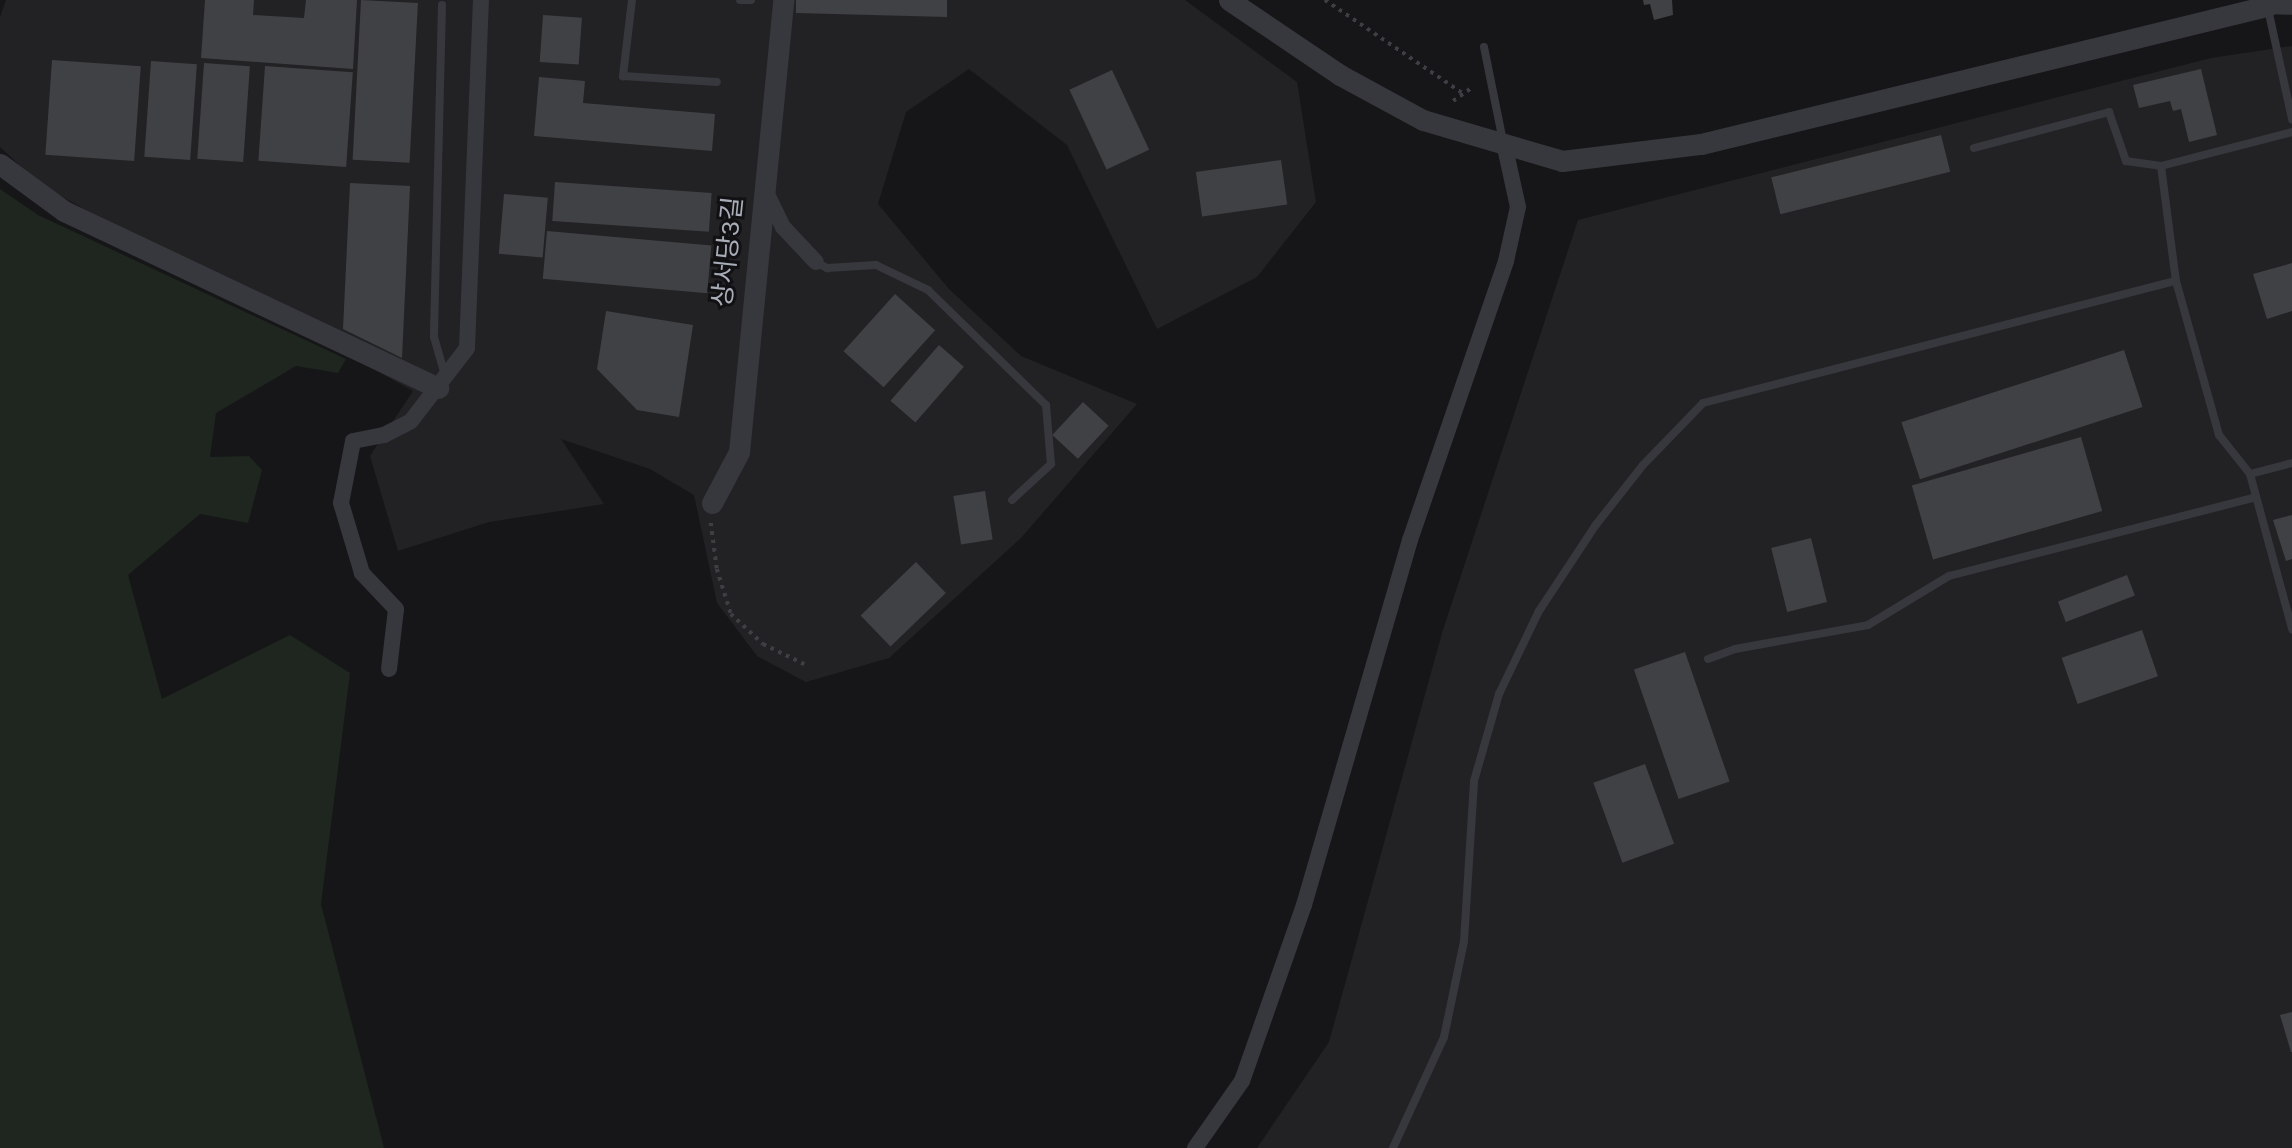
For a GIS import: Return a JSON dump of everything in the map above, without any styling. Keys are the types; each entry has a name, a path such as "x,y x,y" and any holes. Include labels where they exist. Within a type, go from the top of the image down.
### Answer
{"street":[{"path":"388,669 396,609 362,573 341,503 353,441 384,435 411,421 467,348 481,0"},
{"name":"상서당3길","path":"712,503 739,452 783,0"},
{"path":"1229,0 1340,75 1423,120 1505,148 1562,161 1701,144 2266,3 2292,7"},
{"path":"1195,1148 1242,1082 1286,955 1410,540 1506,261 1518,207 1505,148"},
{"path":"0,164 64,211 442,383"},
{"path":"763,186 783,227 816,262"}],"lane":[{"path":"632,0 623,76 717,82"},
{"path":"740,0 751,0"},
{"path":"2266,3 2292,119"},
{"path":"442,5 434,337 442,383"},
{"path":"1484,47 1505,148"},
{"path":"1974,148 2109,112 2126,161 2161,166 2292,132"},
{"path":"2161,166 2176,281 2218,435 2249,474 2292,629"},
{"path":"816,262 827,268 876,265 928,290 1046,405 1051,464 1012,500"},
{"path":"1393,1148 1444,1037 1464,941 1474,781 1499,694 1539,611 1595,526 1643,464 1703,403 2176,281"},
{"path":"2249,474 2292,463"},
{"path":"1708,659 1735,649 1868,625 1949,576 2256,497"}],"path":[{"path":"1325,0 1464,94"},
{"path":"1453,102 1473,87"},
{"path":"712,503 711,541 731,614 763,644 804,664"}],"shaded area":[{"path":"6,0 1185,0 1297,82 1316,202 1257,277 1157,329 1067,145 969,69 906,112 878,204 949,289 1021,356 1137,404 1021,538 889,658 806,682 757,656 717,603 694,495 650,469 561,439 604,504 489,522 398,551 370,456 413,391 41,185 0,147 0,17"},
{"path":"2292,46 2292,1148 1257,1148 1329,1042 1442,633 1578,220 2211,58"},
{"path":"0,189 38,215 346,359 338,373 296,366 216,413 210,457 249,456 262,470 248,523 200,514 128,575 162,699 290,635 350,673 321,904 384,1148 0,1148"}],"building":[{"path":"205,0 254,0 253,15 304,18 306,0 357,0 353,69 201,58"},
{"path":"361,0 418,3 410,163 353,160"},
{"path":"796,0 947,0 947,17 796,13"},
{"path":"1643,0 1672,0 1673,15 1654,20 1650,4 1644,5"},
{"path":"543,15 582,18 579,65 540,62"},
{"path":"52,60 141,66 134,161 45,155"},
{"path":"151,61 197,64 190,160 144,157"},
{"path":"204,63 250,66 243,162 197,159"},
{"path":"265,66 353,72 346,167 258,161"},
{"path":"2201,69 2217,135 2189,142 2181,109 2173,111 2170,101 2139,108 2133,85"},
{"path":"1112,70 1149,150 1107,170 1069,90"},
{"path":"539,77 585,81 583,103 715,114 712,151 534,136"},
{"path":"1941,135 1950,172 1780,214 1771,177"},
{"path":"1281,160 1287,205 1202,217 1196,172"},
{"path":"555,182 712,193 709,232 552,221"},
{"path":"350,183 410,186 402,358 343,329"},
{"path":"504,194 548,198 543,258 499,254"},
{"path":"547,231 711,245 707,293 543,279"},
{"path":"2292,263 2292,311 2267,319 2253,274"},
{"path":"895,294 935,330 884,387 843,351"},
{"path":"606,311 693,325 679,417 637,410 597,369"},
{"path":"939,345 964,367 915,422 890,401"},
{"path":"2124,350 2143,407 1920,479 1901,422"},
{"path":"1083,402 1109,426 1078,459 1052,435"},
{"path":"2081,437 2102,511 1933,560 1912,486"},
{"path":"985,491 993,539 961,544 953,496"},
{"path":"2292,515 2292,559 2286,561 2273,520"},
{"path":"1811,538 1827,602 1787,612 1771,548"},
{"path":"916,562 946,593 890,646 861,615"},
{"path":"2127,575 2135,596 2066,622 2058,602"},
{"path":"2142,630 2158,676 2078,704 2062,658"},
{"path":"1685,652 1730,782 1679,799 1634,670"},
{"path":"1645,764 1674,844 1622,863 1593,783"},
{"path":"2292,1012 2292,1052 2291,1052 2280,1015"}]}
